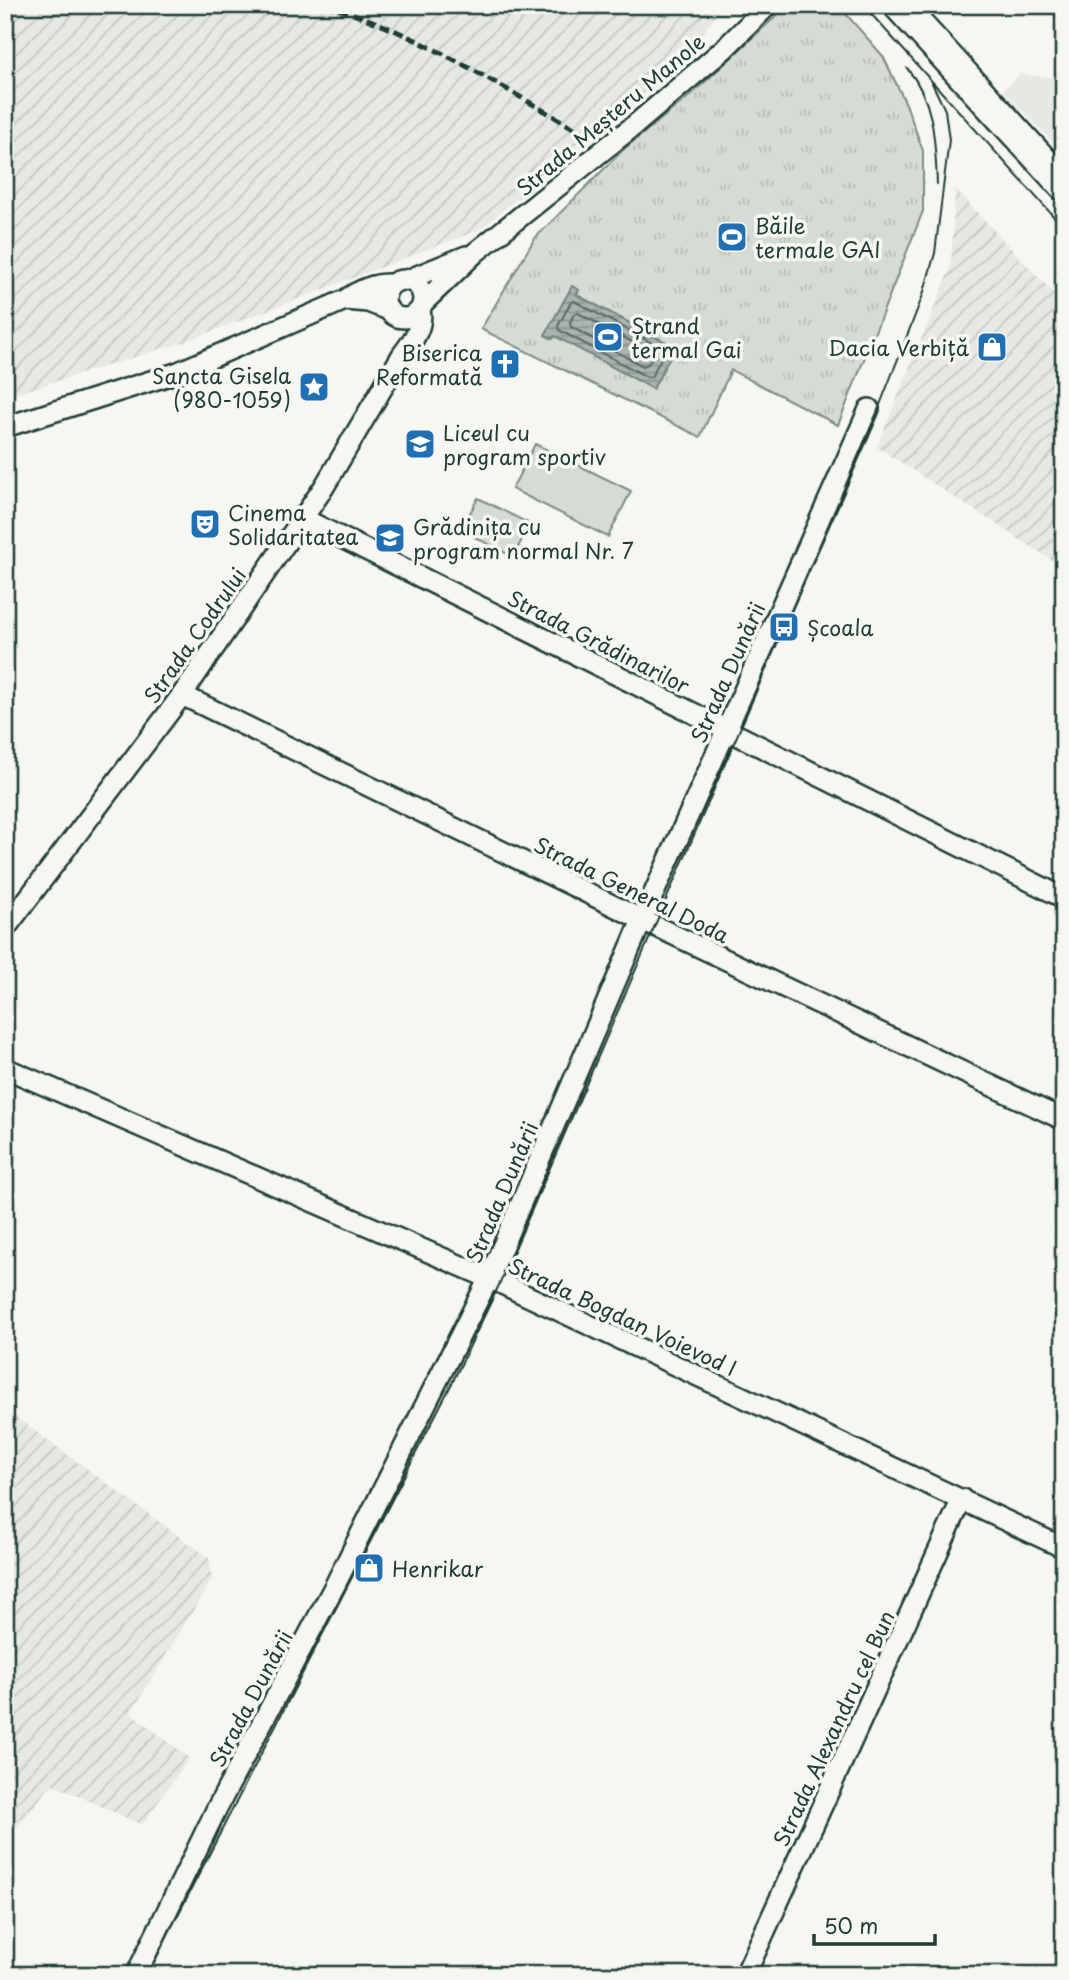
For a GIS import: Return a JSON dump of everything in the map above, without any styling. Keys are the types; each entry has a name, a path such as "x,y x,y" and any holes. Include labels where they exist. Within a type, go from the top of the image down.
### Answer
{"main road":[{"path":"899,5 1064,185"}],"street":[{"name":"Strada Meșteru Manole","path":"476,252 636,124 724,49 768,5"},
{"path":"402,355 399,331 385,297 399,282 476,252"},
{"path":"345,300 368,302 401,317 408,317 476,252"},
{"path":"5,426 176,373 377,284 414,282 421,290 421,307"},
{"name":"Strada Codrului","path":"5,929 182,695 324,487 419,328 421,307"},
{"name":"Strada Dunării","path":"136,1975 217,1808 335,1585 489,1279 642,920 869,409"},
{"name":"Strada Grădinarilor","path":"302,518 1064,898"},
{"name":"Strada General Doda","path":"182,695 642,920 1064,1120"},
{"name":"Strada Bogdan Voievod I","path":"5,1069 489,1279 1064,1548"},
{"name":"Strada Alexandru cel Bun","path":"745,1975 962,1499"}],"shaded area":[{"path":"5,5 724,5 670,74 479,230 184,342 5,397"},
{"path":"1020,74 1064,79 1064,154 1003,90"},
{"path":"955,189 1064,304 1064,568 877,447 951,267"},
{"path":"5,1409 209,1558 212,1579 131,1713 189,1758 142,1825 52,1784 5,1842"}],"green space":[{"name":"Ștrand termal Gai","path":"788,5 838,5 883,56 906,104 923,151 923,211 838,425 731,370 700,437 481,329 535,238 623,150 692,94"},
{"path":"535,444 631,491 608,537 512,489"},
{"path":"478,498 530,524 513,557 461,530"}],"water":[{"name":"Ștrand termal Gai","path":"572,286 579,290 577,295 675,347 653,389 555,336 553,339 545,335"}],"tram line":[{"path":"863,5 1064,228"},
{"path":"907,68 923,95 932,123 937,184"},
{"path":"147,1975 452,1383 500,1283 876,415 923,295 935,253 949,140 945,110 932,83"}],"railway":[{"path":"324,5 391,29 425,45 586,135"}],"place":[{"name":"Băile termale GAI","path":"732,237"},
{"name":"Ștrand termal Gai","path":"608,337"},
{"name":"Dacia Verbiță","path":"992,347"},
{"name":"Biserica Reformată","path":"505,364"},
{"name":"Sancta Gisela (980-1059)","path":"314,387"},
{"name":"Liceul cu program sportiv","path":"420,444"},
{"name":"Cinema Solidaritatea","path":"205,524"},
{"name":"Grădinița cu program normal Nr. 7","path":"390,538"},
{"name":"Școala","path":"784,627"},
{"name":"Henrikar","path":"369,1568"}]}
